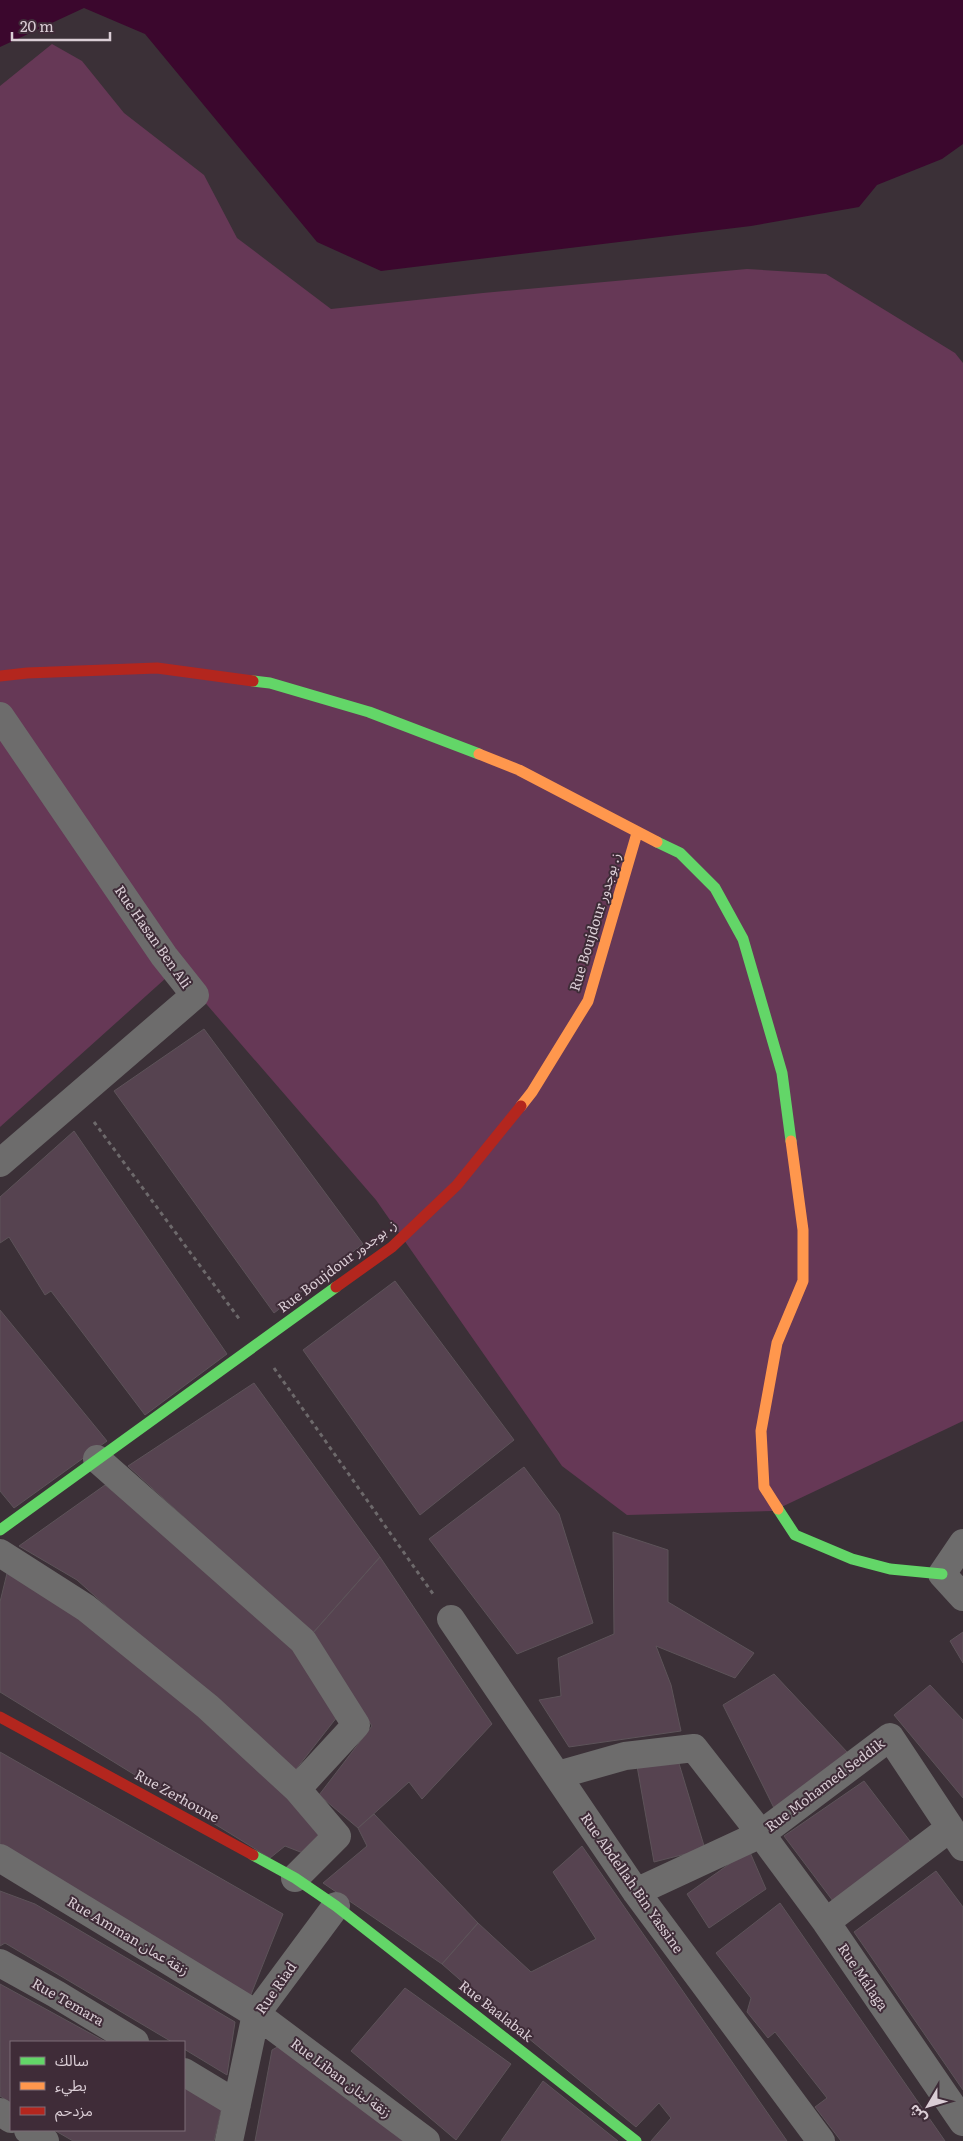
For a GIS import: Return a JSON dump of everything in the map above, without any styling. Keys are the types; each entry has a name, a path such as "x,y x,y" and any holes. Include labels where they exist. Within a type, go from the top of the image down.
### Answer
{"street":[{"path":"0,676 27,673 157,668 270,683 369,712 519,770 637,833 680,853 715,888 743,939 782,1073 803,1230 803,1282 778,1343 761,1431 764,1487 794,1535 852,1559 890,1570 942,1574 963,1597"},
{"name":"Rue Hasan Ben Ali","path":"0,716 164,956 194,995 0,1163"},
{"name":"Rue Boujdour ز. بوجدور","path":"2,1524 97,1459 392,1247 457,1185 532,1092 588,1001 637,833"},
{"path":"97,1459 303,1641 356,1725 297,1789"},
{"path":"942,1574 963,1543"},
{"path":"0,1553 86,1608 208,1707 297,1789 338,1836 295,1878"},
{"name":"Rue Abdellah Bin Yassine","path":"451,1619 636,1892 821,2141"},
{"name":"Rue Zerhoune","path":"0,1717 295,1878 336,1906"},
{"name":"Rue Mohamed Seddik","path":"636,1892 761,1834 890,1737 957,1838"},
{"name":"Rue Mohamed Seddik","path":"558,1775 625,1756 694,1748 761,1834"},
{"name":"Rue Málaga","path":"761,1834 826,1922 963,2122"},
{"path":"826,1922 957,1838"},
{"name":"Rue Amman زنقة عمان","path":"0,1858 256,2014"},
{"name":"Rue Riad","path":"229,2141 256,2014 336,1906"},
{"name":"Rue Baalabak","path":"336,1906 636,2141"},
{"name":"Rue Temara","path":"0,1964 56,1994 133,2041"},
{"name":"Rue Liban زنقة لبنان","path":"256,2014 426,2141"},
{"path":"185,2073 237,2104"},
{"path":"30,2131 46,2141"}],"shaded area":[{"path":"0,0 963,0 963,144 942,159 877,185 859,207 751,226 381,271 317,242 145,34 84,8 0,47"},
{"path":"52,44 82,61 124,113 204,175 237,238 331,309 747,269 826,274 955,353 963,363 963,1421 773,1511 627,1515 562,1466 376,1200 176,969 0,1127 0,86"}],"building":[{"path":"204,1029 363,1244 274,1313 114,1091"},
{"path":"74,1131 227,1354 145,1415 51,1291 45,1295 9,1237 0,1243 0,1197"},
{"path":"395,1281 514,1440 420,1515 303,1350"},
{"path":"0,1310 107,1441 14,1508 0,1491"},
{"path":"254,1383 380,1557 312,1634 128,1466"},
{"path":"524,1467 559,1514 593,1623 517,1654 429,1539"},
{"path":"105,1485 290,1639 341,1712 293,1773 77,1580 19,1546"},
{"path":"613,1532 668,1550 668,1602 754,1653 735,1678 656,1646 671,1685 681,1731 569,1747 539,1700 561,1696 558,1658 614,1634"},
{"path":"380,1557 492,1724 422,1799 409,1782 358,1828 319,1795 372,1726 312,1634"},
{"path":"9,1565 139,1657 325,1831 308,1855 285,1846 270,1858 0,1692 0,1602"},
{"path":"963,1632 963,1663 950,1641"},
{"path":"774,1674 848,1753 774,1808 723,1705"},
{"path":"930,1685 963,1720 963,1798 894,1715"},
{"path":"0,1752 283,1914 248,2002 0,1850"},
{"path":"677,1757 705,1849 654,1862 637,1766"},
{"path":"864,1781 916,1849 836,1905 784,1836"},
{"path":"374,1814 478,1923 442,1964 323,1883 367,1846 358,1828"},
{"path":"582,1846 787,2141 651,2141 671,2118 659,2103 636,2127 499,2014 442,1964 478,1923 531,1972 596,1939 553,1872"},
{"path":"749,1850 766,1889 709,1928 687,1894"},
{"path":"936,1871 963,1907 963,2090 854,1932"},
{"path":"0,1891 35,1904 235,2022 227,2075 185,2050 185,2041 170,2041 5,1943 0,1946"},
{"path":"780,1903 945,2141 841,2141 815,2107 827,2098 775,2032 768,2038 747,2012 751,1998 716,1953"},
{"path":"0,1984 104,2041 10,2041 10,2102 0,2096"},
{"path":"405,1988 511,2064 456,2140 351,2051"},
{"path":"286,2042 407,2141 255,2141 272,2050"},
{"path":"543,2081 618,2141 501,2141"},
{"path":"185,2086 222,2106 214,2141 73,2141 56,2131 185,2131"}],"traffic: fast":[{"path":"253,681 270,683 369,712 479,754"},
{"path":"657,842 680,853 715,888 743,939 782,1073 791,1141"},
{"path":"0,1530 336,1287"},
{"path":"778,1509 795,1535 852,1559 890,1569 942,1574"},
{"path":"253,1855 295,1878 336,1906 636,2141"}],"traffic: slow":[{"path":"479,754 519,770 657,842"},
{"path":"521,1106 532,1092 588,1001 637,833"},
{"path":"778,1509 764,1487 761,1431 777,1343 803,1281 803,1230 791,1141"}],"traffic: jam":[{"path":"0,676 27,673 157,668 253,681"},
{"path":"336,1287 392,1247 457,1185 521,1106"},
{"path":"0,1717 253,1855"}]}
